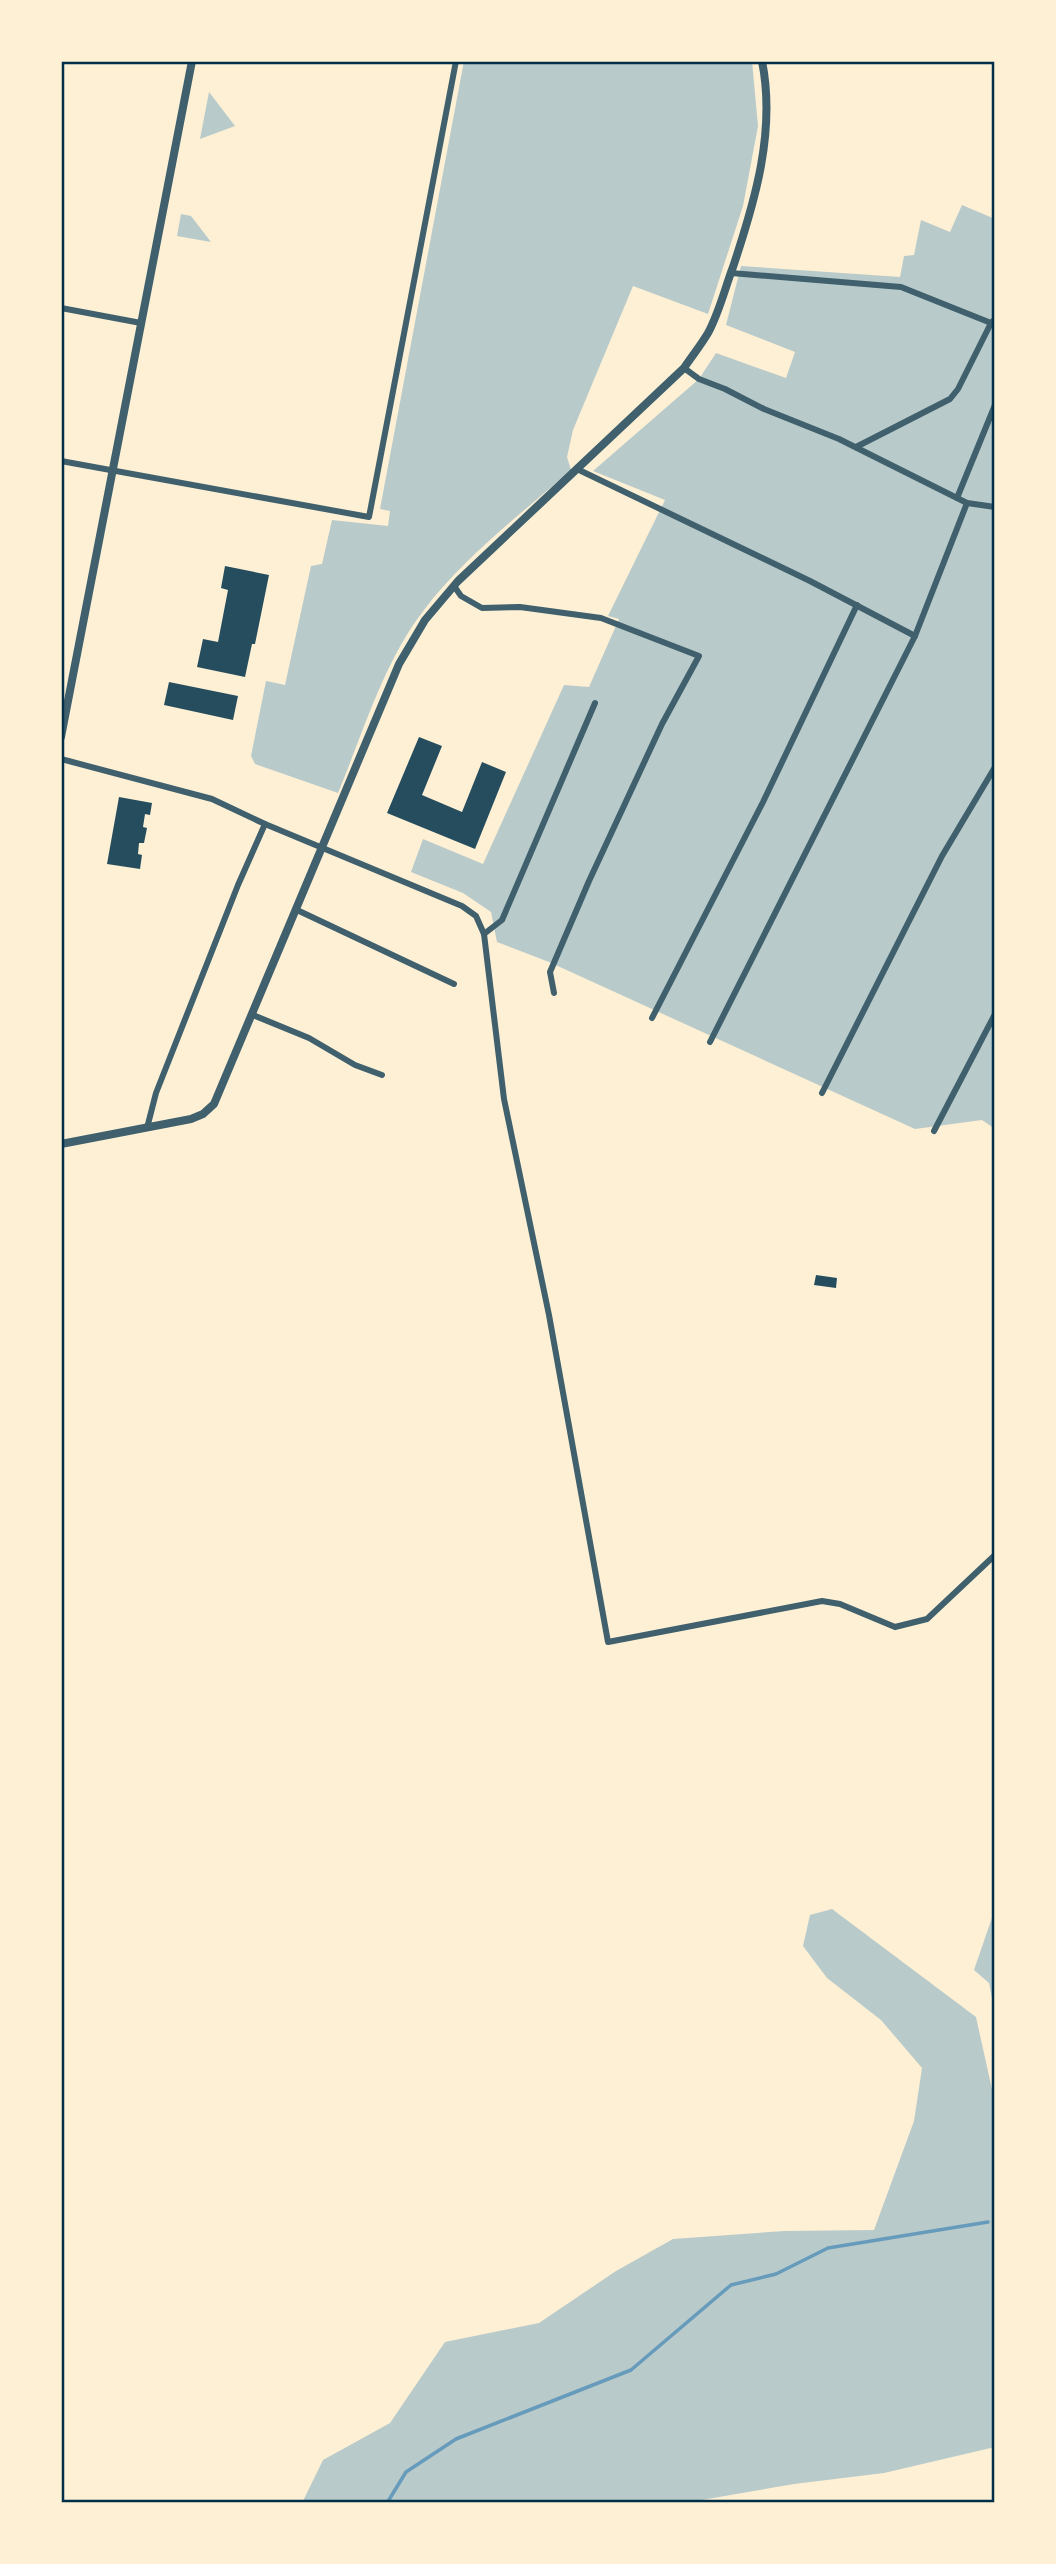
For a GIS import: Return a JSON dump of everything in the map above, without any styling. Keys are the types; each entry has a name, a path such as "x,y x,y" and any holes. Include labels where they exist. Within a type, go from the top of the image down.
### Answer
{"street":[{"path":"61,737 192,61"},
{"path":"61,461 369,517 456,61"},
{"path":"61,1144 191,1119 203,1114 214,1104 399,664 425,620 454,586 684,368 709,331 748,218 764,145 767,119 762,61"},
{"path":"731,273 901,287 993,321 958,389 950,399 856,447"},
{"path":"61,308 141,323"},
{"path":"684,368 699,379 856,447 967,503 995,507"},
{"path":"957,498 995,405"},
{"path":"577,469 857,605 915,636"},
{"path":"710,1042 915,636 967,503"},
{"path":"454,586 461,596 482,608 520,607 601,618 699,656 662,724 579,904 550,972 554,993"},
{"path":"652,1018 763,802 857,605"},
{"path":"484,934 502,920 595,703"},
{"path":"61,759 212,799 265,824 462,906 477,916 484,934 504,1099 549,1314 608,1643 822,1601 840,1604 895,1627 927,1619 995,1555"},
{"path":"822,1093 943,856 995,767"},
{"path":"147,1128 156,1093 238,885 265,824"},
{"path":"297,910 454,984"},
{"path":"934,1131 995,1014"},
{"path":"253,1015 309,1038 355,1065 382,1074"}],"shaded area":[{"path":"464,61 752,61 758,126 743,206 708,314 633,286 573,430 567,457 571,470 475,554 424,610 386,674 338,793 255,764 251,756 266,681 285,685 311,566 322,564 332,520 388,526 390,511 380,509"},
{"path":"209,92 235,126 200,139"},
{"path":"962,205 995,219 995,1129 982,1120 915,1129 549,962 497,942 491,912 463,893 411,872 423,839 483,864 564,685 589,687 619,619 608,616 665,500 593,471 699,379 716,353 786,378 795,352 726,325 741,266 900,277 904,256 914,255 921,220 950,232"},
{"path":"181,214 191,216 211,242 177,236"},
{"path":"832,1909 976,2017 995,2103 995,2447 884,2473 794,2484 684,2503 302,2503 323,2460 390,2423 445,2342 539,2323 616,2271 673,2239 784,2231 874,2230 914,2121 922,2068 881,2020 827,1978 803,1946 810,1915"},
{"path":"995,1909 995,2013 989,1983 974,1970"}],"building":[{"path":"225,566 269,575 255,644 252,644 245,677 197,667 203,639 218,642 228,590 221,588"},
{"path":"169,682 238,696 233,720 164,705"},
{"path":"419,737 442,746 422,795 462,812 482,762 506,772 475,849 387,813"},
{"path":"119,797 152,803 150,815 145,814 143,827 147,828 144,843 139,843 138,854 142,855 140,869 107,864"},
{"path":"816,1275 837,1278 836,1288 814,1285"}],"waterway":[{"path":"387,2503 406,2472 456,2439 631,2370 731,2285 776,2274 828,2248 988,2222"}]}
